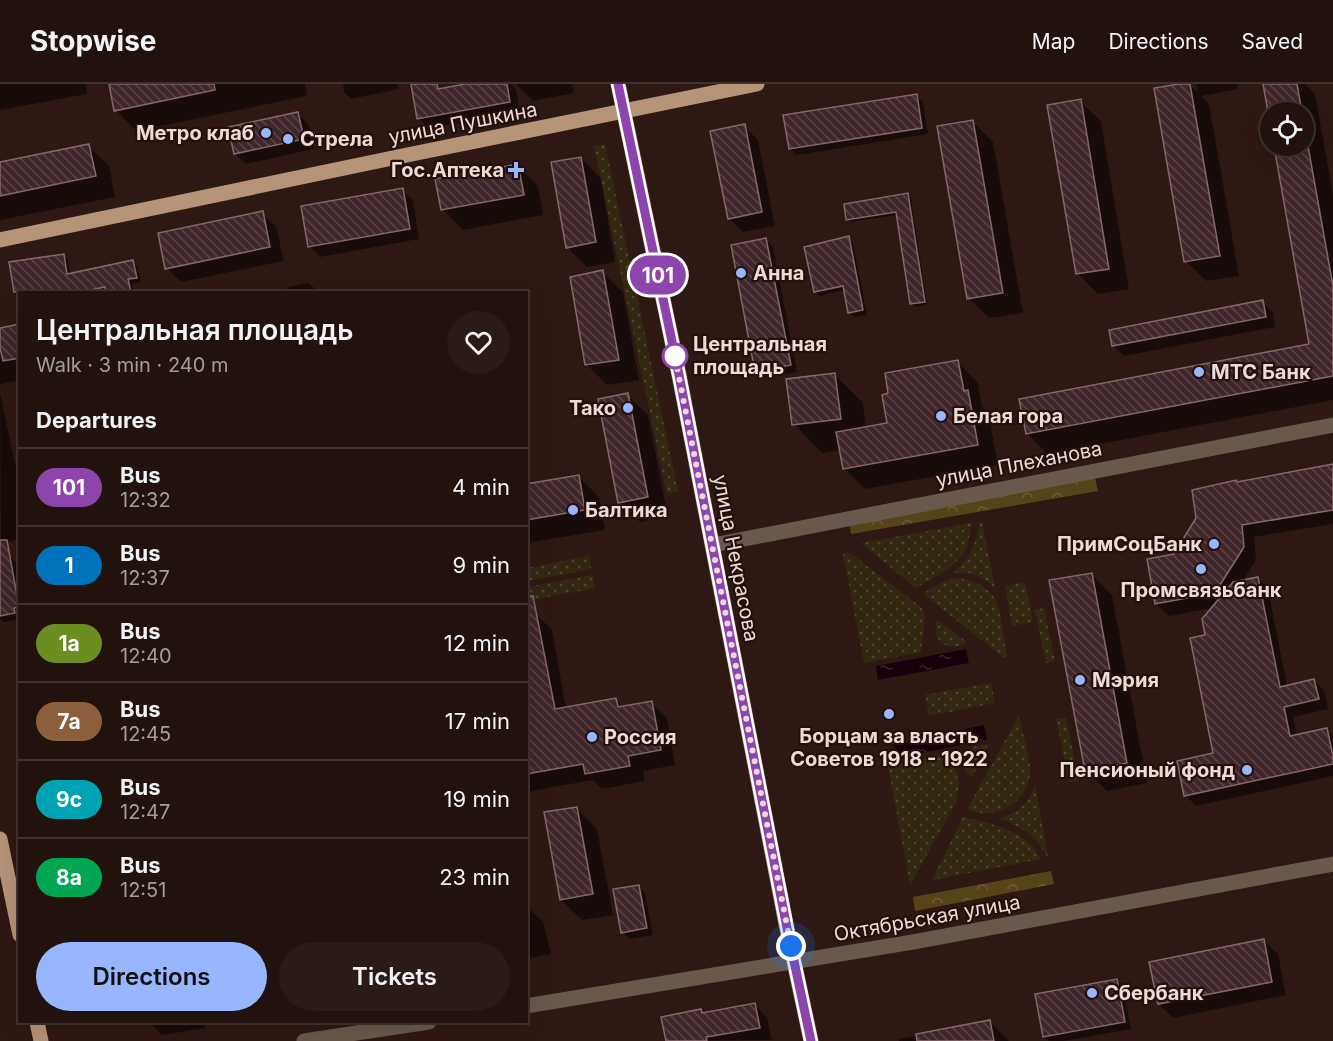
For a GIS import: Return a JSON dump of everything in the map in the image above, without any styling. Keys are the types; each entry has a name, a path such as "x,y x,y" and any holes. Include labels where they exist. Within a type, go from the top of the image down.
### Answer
{"main road":[{"name":"улица Некрасова","path":"618,84 713,545 811,1041"},
{"name":"улица Пушкина","path":"0,240 757,84"},
{"path":"0,838 18,925"},
{"path":"37,1023 41,1041"}],"street":[{"name":"улица Плеханова","path":"713,545 1333,425"},
{"name":"Октябрьская улица","path":"528,1006 795,962 1124,904 1333,864"},
{"path":"304,1041 422,1023"}],"shaded area":[{"path":"605,144 678,491 667,494 594,146"},
{"path":"982,521 995,588 976,575 953,573 964,562 971,550"},
{"path":"972,523 968,543 956,562 916,588 861,543"},
{"path":"850,553 921,607 925,617 921,652 864,663 843,554"},
{"path":"589,556 591,569 528,581 528,568"},
{"path":"593,575 595,588 528,601 528,587"},
{"path":"958,578 981,586 994,598 1000,615 1007,656 1003,657 923,594 944,582"},
{"path":"1025,582 1033,622 1012,626 1005,586"},
{"path":"1044,608 1055,661 1046,663 1035,610"},
{"path":"937,620 967,642 954,647 943,643 936,634"},
{"path":"991,683 995,703 929,716 925,695"},
{"path":"1019,716 1030,767 1027,786 1016,801 999,811 980,813 967,809"},
{"path":"1066,718 1079,780 1069,782 1056,719"},
{"path":"982,744 988,745 972,777 963,767 963,757 970,749"},
{"path":"942,755 955,767 959,783 956,803 910,885 888,766"},
{"path":"1035,785 1048,858 1028,834 999,818 1022,807"},
{"path":"963,817 1009,830 1026,840 1041,859 932,880"}],"green space":[{"path":"1095,478 1098,491 851,534 849,521"},
{"path":"1051,871 1054,884 915,911 913,897"}],"water":[{"path":"966,649 969,663 878,680 876,666"},
{"path":"984,725 987,740 896,758 893,744"}],"building":[{"path":"109,84 214,84 215,90 114,111"},
{"path":"411,84 437,84 438,89 465,84 507,84 510,102 417,119"},
{"path":"1190,84 1220,256 1184,262 1154,88"},
{"path":"1263,84 1297,84 1300,102 1266,102"},
{"path":"917,94 922,128 789,149 783,115"},
{"path":"1081,99 1109,269 1076,274 1047,105"},
{"name":"Метро клаб","path":"298,112 304,139 234,154 228,127"},
{"path":"973,120 1003,293 967,299 937,126"},
{"path":"745,124 762,212 728,219 710,131"},
{"path":"89,144 96,176 0,196 0,162"},
{"path":"1276,156 1310,156 1333,286 1333,376 1026,434 1019,399 1309,344"},
{"path":"581,157 596,242 566,248 551,162"},
{"path":"518,164 524,195 441,210 435,179"},
{"path":"403,188 410,229 308,247 301,206"},
{"path":"908,193 925,302 910,304 896,212 846,220 844,204"},
{"path":"263,211 270,247 165,269 158,233"},
{"path":"849,236 863,310 848,313 843,286 814,292 804,247"},
{"path":"766,238 791,365 755,372 731,245"},
{"path":"64,254 67,274 133,260 137,278 128,279 131,291 106,291 105,287 86,291 14,292 9,262"},
{"path":"603,270 619,360 585,365 570,277"},
{"path":"1263,300 1266,317 1112,346 1109,330"},
{"path":"18,324 18,358 3,361 0,348 0,328"},
{"name":"Белая гора","path":"958,360 964,391 968,390 978,445 843,469 836,432 887,423 882,395 888,393 885,373"},
{"path":"835,373 841,419 792,425 786,379"},
{"path":"628,393 648,497 618,503 598,399"},
{"path":"1333,464 1333,510 1242,525 1244,547 1215,593 1155,604 1147,559 1174,554 1196,518 1192,490 1236,480 1237,482"},
{"path":"579,475 585,510 528,520 528,484"},
{"path":"0,540 7,540 18,607 14,608 15,613 0,616"},
{"path":"1092,573 1127,763 1085,771 1049,580"},
{"path":"1258,577 1280,687 1314,679 1319,699 1284,707 1290,736 1327,728 1333,764 1184,796 1177,761 1213,753 1190,638 1205,635 1202,619 1233,582"},
{"name":"Россия","path":"528,596 533,596 555,709 616,698 618,707 652,701 661,750 628,756 630,766 585,774 583,764 528,774"},
{"path":"577,807 593,894 560,900 544,812"},
{"path":"639,885 647,928 621,933 613,889"},
{"path":"1264,939 1272,982 1158,1004 1149,962"},
{"path":"1117,979 1125,1022 1043,1037 1035,994"},
{"path":"755,1003 760,1028 706,1037 707,1041 666,1041 661,1017 701,1009 702,1013"},
{"path":"990,1020 994,1041 917,1041 916,1034"}],"bus line":[{"name":"101","path":"618,84 679,375 811,1041"}],"place":[{"name":"Метро клаб","path":"266,133"},
{"name":"Стрела","path":"288,139"},
{"name":"Гос.Аптека","path":"516,170"},
{"name":"Анна","path":"741,273"},
{"name":"Центральная площадь","path":"675,356"},
{"name":"МТС Банк","path":"1199,372"},
{"name":"Тако","path":"628,408"},
{"name":"Белая гора","path":"941,416"},
{"name":"Балтика","path":"573,510"},
{"name":"ПримСоцБанк","path":"1214,544"},
{"name":"Промсвязьбанк","path":"1201,569"},
{"name":"Мэрия","path":"1080,680"},
{"name":"Борцам за власть Советов 1918 - 1922","path":"889,714"},
{"name":"Россия","path":"592,737"},
{"name":"Пенсионый фонд","path":"1247,770"},
{"name":"Сбербанк","path":"1092,993"}],"route":[{"path":"675,356 674,352 791,946"}]}
